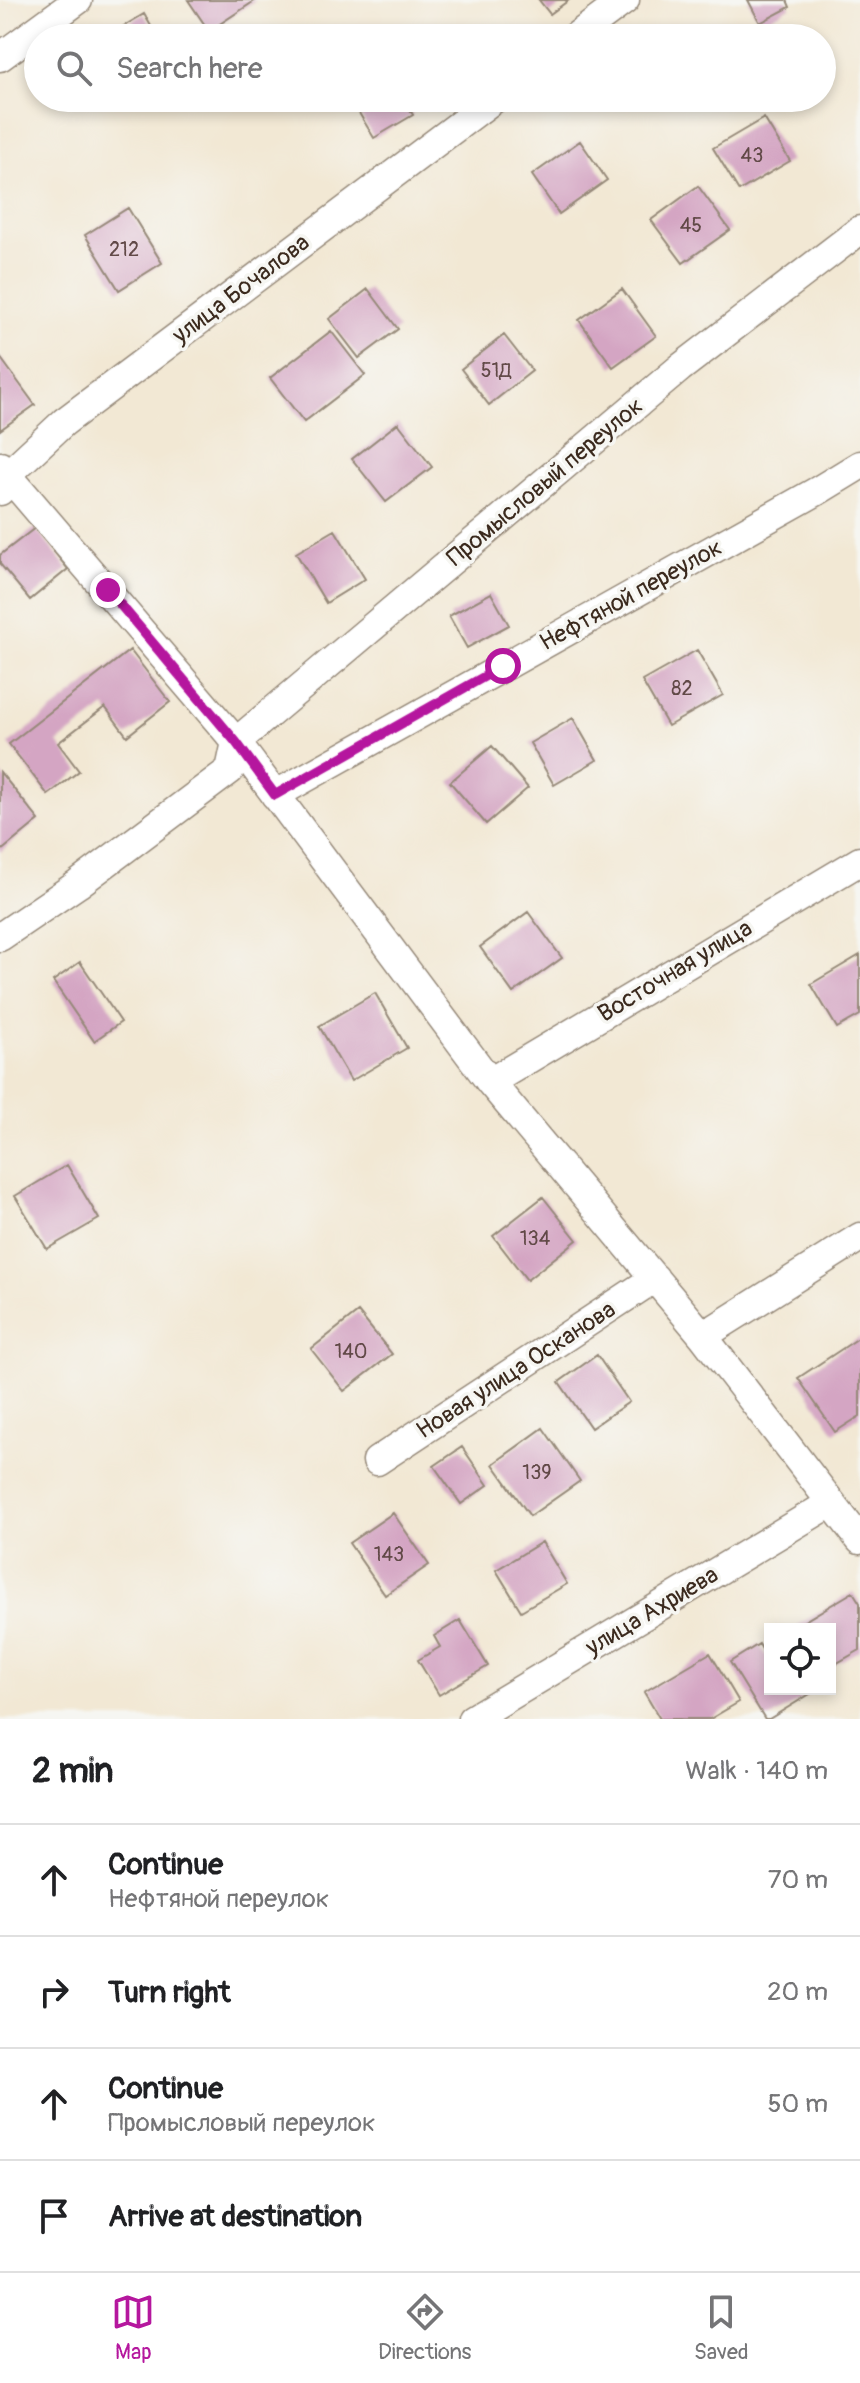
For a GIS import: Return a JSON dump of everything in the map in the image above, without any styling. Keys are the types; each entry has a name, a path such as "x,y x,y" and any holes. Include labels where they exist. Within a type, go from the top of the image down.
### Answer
{"street":[{"path":"45,24 78,0"},
{"path":"593,24 625,0"},
{"path":"0,57 24,39"},
{"name":"улица Бочалова","path":"2,478 64,422 476,112"},
{"name":"Промысловый переулок","path":"0,937 78,884 230,770 236,742 680,368 860,230"},
{"name":"Нефтяной переулок","path":"275,795 860,465"},
{"path":"2,478 236,742 490,1082 703,1336 860,1540"},
{"name":"Восточная улица","path":"490,1082 860,861"},
{"path":"703,1336 860,1237"},
{"name":"Новая улица Осканова","path":"377,1461 655,1278"},
{"name":"улица Ахриева","path":"472,1719 831,1503"}],"building":[{"path":"188,0 256,0 220,24 204,24"},
{"path":"539,0 569,0 550,14"},
{"path":"748,0 787,0 790,7 760,23"},
{"path":"144,14 150,24 127,24"},
{"path":"358,112 411,112 413,115 374,138"},
{"path":"764,118 790,161 739,191 713,148"},
{"path":"580,141 607,180 559,214 532,175"},
{"path":"698,186 730,230 683,263 651,220"},
{"path":"128,208 162,263 119,290 85,235"},
{"path":"368,289 398,329 359,358 329,319"},
{"path":"622,289 656,336 613,367 579,320"},
{"path":"331,331 365,375 304,422 270,378"},
{"path":"504,335 532,371 489,405 461,369"},
{"path":"0,357 35,405 0,430"},
{"path":"398,423 432,467 386,502 352,459"},
{"path":"35,528 68,569 30,600 0,564 0,555"},
{"path":"335,530 365,579 326,603 296,553"},
{"path":"491,593 509,625 467,648 449,616"},
{"path":"130,650 170,702 127,736 105,707 58,743 79,771 48,795 9,744"},
{"path":"697,650 723,695 668,726 642,681"},
{"path":"573,718 597,760 554,785 530,743"},
{"path":"492,746 528,788 486,824 450,782"},
{"path":"0,772 39,820 0,852"},
{"path":"528,912 562,958 513,993 480,947"},
{"path":"860,955 860,1015 837,1028 811,984"},
{"path":"80,962 121,1022 94,1041 53,981"},
{"path":"375,993 407,1048 351,1081 319,1026"},
{"path":"67,1165 99,1219 47,1249 15,1196"},
{"path":"543,1197 577,1240 527,1280 493,1236"},
{"path":"358,1312 392,1354 344,1391 311,1349"},
{"path":"860,1337 860,1416 835,1432 798,1378"},
{"path":"597,1355 629,1402 591,1428 559,1382"},
{"path":"543,1428 580,1481 530,1516 493,1464"},
{"path":"462,1447 488,1485 461,1504 434,1466"},
{"path":"393,1513 429,1565 385,1595 349,1543"},
{"path":"542,1542 567,1584 521,1611 496,1570"},
{"path":"853,1592 860,1603 860,1650 836,1664 836,1623 801,1623"},
{"path":"460,1620 488,1666 439,1695 418,1660 440,1647 434,1636"},
{"path":"759,1644 764,1653 764,1695 808,1695 765,1719 730,1662"},
{"path":"710,1653 739,1702 710,1719 660,1719 644,1692"}],"route":[{"path":"108,590 236,742 275,795 503,666"}]}
